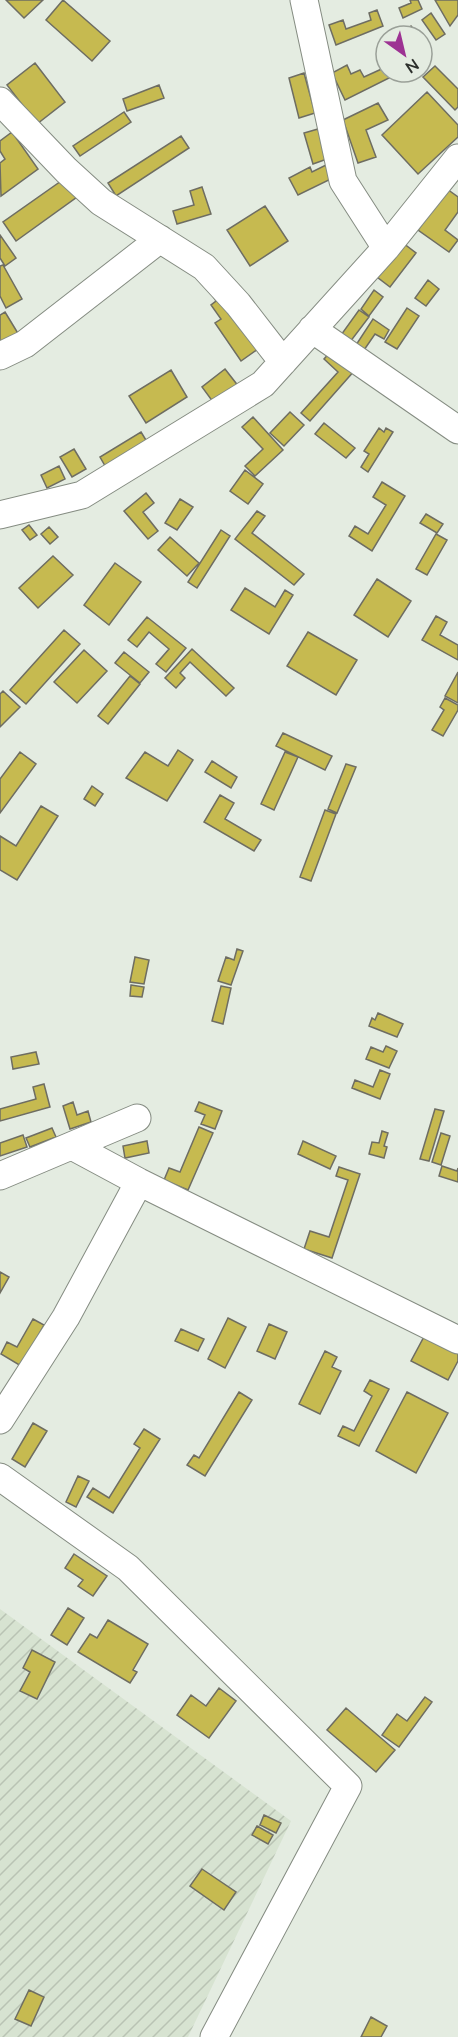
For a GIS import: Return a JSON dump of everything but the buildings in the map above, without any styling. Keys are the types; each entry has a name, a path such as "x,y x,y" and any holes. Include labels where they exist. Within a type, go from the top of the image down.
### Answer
{"street":[{"path":"307,2 344,181 386,248"},
{"path":"0,101 66,170 101,202 204,267 238,304 283,362"},
{"path":"0,515 82,495 263,384 386,248 458,158"},
{"path":"0,356 25,344 160,239"},
{"path":"312,329 458,429"},
{"path":"0,1176 137,1118"},
{"path":"72,1146 139,1182 458,1340"},
{"path":"0,1420 66,1317 139,1182"},
{"path":"0,1477 128,1568 348,1786 214,2037"}],"shaded area":[{"path":"0,1609 291,1821 188,2037 0,2037"}]}
